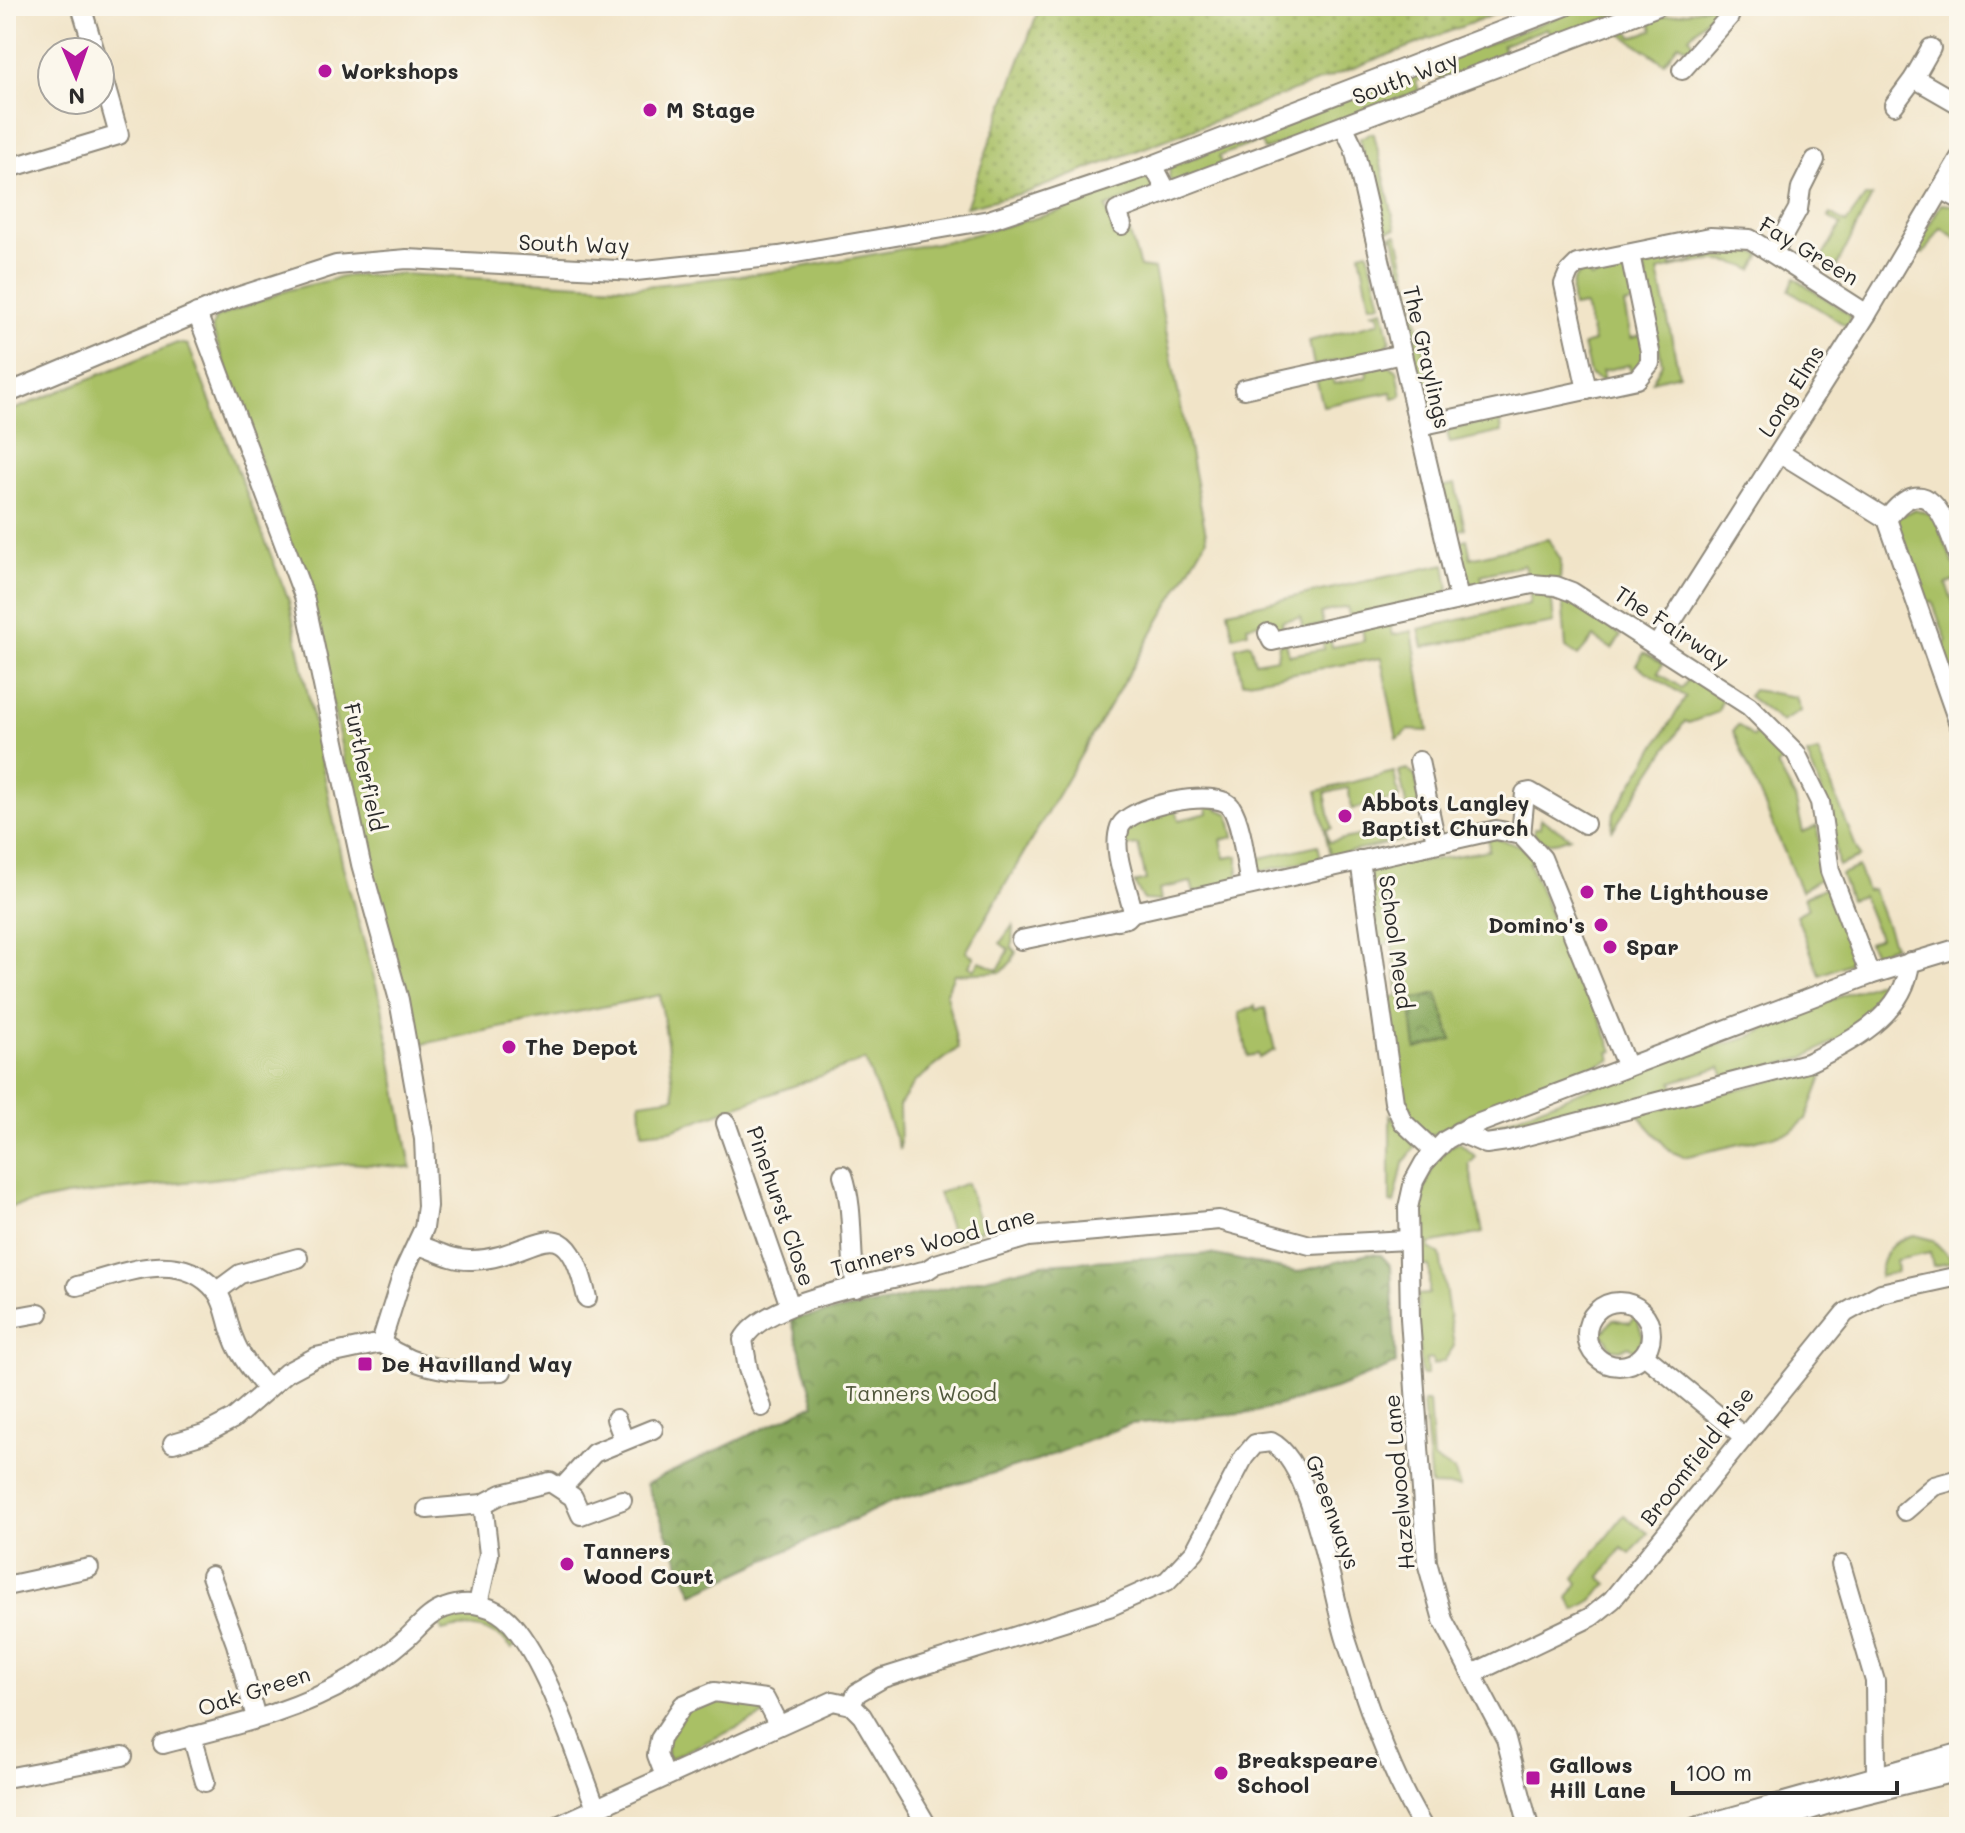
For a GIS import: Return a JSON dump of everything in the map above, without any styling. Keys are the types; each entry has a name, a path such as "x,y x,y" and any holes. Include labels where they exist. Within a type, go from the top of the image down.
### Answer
{"street":[{"path":"81,6 90,36"},
{"name":"South Way","path":"6,394 286,278 356,262 407,259 636,271 779,256 989,220 1153,165 1566,6"},
{"name":"South Way","path":"1122,225 1117,211 1658,6"},
{"path":"1682,70 1729,17 1733,6"},
{"path":"1894,105 1931,48"},
{"path":"1914,78 1959,104"},
{"path":"6,169 119,135 114,116"},
{"name":"The Graylings","path":"1344,127 1354,148 1459,599"},
{"name":"Long Elms","path":"1657,645 1867,314 1959,159"},
{"path":"1774,252 1798,209 1815,160"},
{"path":"1153,165 1167,192"},
{"path":"1941,189 1959,199"},
{"name":"Fay Green","path":"1587,390 1565,291 1566,278 1577,264 1729,236 1750,239 1867,314"},
{"path":"1419,426 1637,379 1650,363 1630,254"},
{"name":"Furtherfield","path":"197,313 304,596 361,864 399,1000 426,1165 427,1206 419,1245 398,1287 381,1343"},
{"path":"1244,389 1402,354"},
{"path":"1780,453 1887,519 1959,724"},
{"path":"1887,519 1899,504 1913,499 1935,503 1942,512 1959,559"},
{"name":"The Fairway","path":"1270,643 1532,584 1556,586 1657,645 1749,706 1798,756 1820,802 1830,871 1870,975"},
{"path":"1419,761 1436,842"},
{"path":"1585,824 1530,792 1525,793 1521,835 1542,858 1627,1067"},
{"path":"1133,912 1118,848 1120,827 1132,813 1204,797 1226,801 1234,810 1250,885"},
{"name":"School Mead","path":"1433,1150 1403,1122 1394,1102 1360,860 1496,830 1521,835"},
{"path":"1021,940 1127,918 1133,912 1360,860"},
{"name":"Hazelwood Lane","path":"1529,1827 1506,1739 1443,1620 1427,1562 1410,1318 1410,1195 1433,1150 1458,1132 1870,975 1959,948"},
{"path":"1458,1132 1486,1144 1507,1141 1807,1063 1853,1039 1881,1018 1908,983 1910,962"},
{"name":"Pinehurst Close","path":"726,1123 790,1306"},
{"path":"843,1175 852,1223 851,1264 856,1288"},
{"name":"Tanners Wood Lane","path":"762,1407 744,1354 743,1340 758,1320 790,1306 927,1270 936,1264 1028,1237 1227,1220 1310,1245 1408,1240"},
{"path":"419,1245 460,1260 476,1260 545,1242 560,1242 571,1248 578,1261 587,1298"},
{"path":"217,1291 240,1274 298,1258"},
{"path":"77,1286 161,1266 187,1272 217,1291 233,1339 267,1389"},
{"name":"Broomfield Rise","path":"1472,1674 1605,1607 1743,1436 1852,1308 1881,1293 1959,1276"},
{"path":"6,1319 39,1313"},
{"path":"173,1443 204,1434 233,1419 267,1389 316,1357 381,1343 426,1366 453,1372 502,1371"},
{"path":"1644,1355 1743,1436"},
{"path":"616,1419 624,1440"},
{"path":"563,1487 594,1453 653,1429"},
{"name":"Greenways","path":"851,1705 857,1693 883,1678 1109,1607 1167,1581 1195,1551 1244,1457 1255,1444 1271,1442 1285,1451 1303,1487 1362,1687 1393,1770 1423,1827"},
{"path":"1905,1511 1924,1503 1942,1481 1959,1479"},
{"path":"427,1509 483,1504 502,1494 550,1482 563,1487 573,1497 581,1515 622,1500"},
{"path":"483,1504 489,1554 478,1604 511,1623 529,1650 596,1808"},
{"path":"1841,1565 1875,1681 1876,1775"},
{"path":"6,1586 89,1568"},
{"path":"211,1576 236,1644 256,1718"},
{"name":"Oak Green","path":"163,1744 289,1709 353,1678 443,1608 478,1604"},
{"path":"665,1776 657,1755 660,1739 683,1705 714,1692 765,1699 778,1724"},
{"path":"555,1827 828,1702 851,1705 862,1716 928,1827"},
{"path":"192,1736 205,1782"},
{"path":"1695,1827 1959,1753"},
{"path":"6,1778 123,1756"},
{"path":"1756,1827 1845,1799 1959,1771"}],"green space":[{"path":"1040,6 1516,6 1031,191 966,207"},
{"path":"1586,6 1641,6 1553,40 1547,28 1502,45 1507,58 1442,83 1437,73 1416,81 1419,91 1264,150 1260,141 1219,156 1222,167 1173,182 1169,178 1170,167"},
{"path":"1708,6 1728,6 1717,22 1709,16 1689,37 1696,45 1690,49 1679,43 1664,63 1617,31 1628,28 1632,37 1653,30 1650,20"},
{"path":"1374,134 1396,229 1381,231 1360,138"},
{"path":"1141,177 1154,182 1150,191 1106,207 1114,236 1129,231 1140,267 1154,269 1207,539 966,952 974,957 969,966 974,970 980,961 998,970 1009,950 1000,943 1013,925 1012,948 1016,952 1012,961 1002,972 954,974 946,993 958,1048 915,1082 899,1106 900,1150 865,1060 671,1130 642,1133 640,1102 675,1097 660,995 422,1044 429,1078 418,1075 366,863 309,594 212,329 215,318 288,290 347,276 402,274 637,287 779,271 953,240 1061,211"},
{"path":"1872,196 1835,270 1820,261 1841,225 1828,217 1830,214 1846,223 1865,197"},
{"path":"1941,204 1959,206 1959,240 1941,228 1923,254 1915,250"},
{"path":"1396,234 1439,415 1422,413 1398,310 1409,308 1394,237 1382,238"},
{"path":"1729,245 1761,255 1753,270 1718,261 1658,271 1679,374 1652,381 1662,363 1644,267 1652,258 1669,254 1671,266 1693,262 1691,250"},
{"path":"1368,251 1381,303 1370,305 1360,253"},
{"path":"1609,262 1626,271 1635,302 1624,305 1631,338 1643,335 1647,353 1632,376 1629,365 1602,371 1604,382 1590,375 1583,345 1594,342 1585,305 1573,307 1572,289 1574,280 1587,267 1590,278 1611,273"},
{"path":"1795,278 1850,315 1848,327 1789,290"},
{"path":"1383,309 1390,340 1386,349 1314,366 1309,341 1380,322 1379,314 1371,312"},
{"path":"177,343 188,345 289,601 343,867 382,1006 411,1168 350,1163 66,1196 6,1208 6,413"},
{"path":"1386,365 1397,370 1402,396 1393,398 1391,392 1323,406 1316,378 1331,375 1334,384 1367,377 1366,367"},
{"path":"1500,418 1502,432 1450,443 1447,432 1451,429"},
{"path":"1455,484 1465,529 1449,532 1441,487"},
{"path":"1915,509 1935,516 1959,579 1946,584 1959,618 1959,708 1937,647 1947,642 1932,601 1920,604 1895,530 1898,517"},
{"path":"1467,539 1471,558 1548,539 1561,560 1560,581 1527,577 1524,565 1481,575 1484,587 1476,586 1460,572 1451,543"},
{"path":"1445,564 1449,589 1442,597 1350,618 1347,607 1321,613 1323,625 1303,629 1300,617 1282,621 1284,633 1276,631 1271,620 1247,626 1248,632 1233,636 1228,611"},
{"path":"1531,591 1551,593 1554,623 1423,647 1419,629 1529,604"},
{"path":"1562,596 1598,617 1621,636 1612,649 1594,637 1578,656 1566,648"},
{"path":"1389,619 1393,635 1412,631 1428,731 1408,730 1397,739 1381,658 1242,682 1235,647 1250,643 1255,662 1277,658 1279,644 1286,642 1289,655 1324,649 1321,635 1329,633 1332,647 1364,641 1362,625"},
{"path":"1644,653 1663,663 1658,673 1682,688 1691,675 1723,697 1718,712 1689,723 1685,721 1612,831 1614,813 1686,697 1636,665"},
{"path":"1753,690 1796,697 1801,711 1781,722 1748,696"},
{"path":"1738,725 1753,737 1762,725 1789,757 1777,765 1795,798 1803,832 1817,826 1824,876 1801,891 1733,731"},
{"path":"1818,752 1860,857 1838,866 1831,816 1807,755"},
{"path":"1407,769 1416,777 1420,804 1407,809 1399,771"},
{"path":"1394,772 1399,798 1352,809 1348,788 1325,793 1332,828 1326,830 1329,842 1406,826 1406,840 1330,856 1317,791"},
{"path":"1206,803 1229,814 1234,837 1221,840 1225,858 1238,856 1238,880 1194,893 1191,882 1159,889 1161,901 1144,900 1134,883 1146,880 1138,845 1125,847 1126,833 1135,820 1176,810 1179,820 1208,813"},
{"path":"1541,818 1570,837 1551,842 1538,838 1534,828 1540,828"},
{"path":"1488,839 1521,846 1534,860 1529,863 1574,970 1580,968 1613,1051 1609,1052 1611,1060 1462,1118 1431,1136 1408,1110 1396,1074 1385,999 1399,996 1392,943 1378,944 1368,878 1376,863 1418,852 1421,862 1489,850"},
{"path":"1318,845 1321,858 1263,871 1255,867 1252,860"},
{"path":"1858,867 1867,891 1873,890 1894,946 1874,953 1868,943 1879,938 1862,896 1850,900 1841,874"},
{"path":"1826,887 1856,957 1855,961 1820,975 1796,915 1809,908 1804,897"},
{"path":"1892,977 1898,978 1895,996 1850,1032 1804,1058 1725,1079 1721,1067 1672,1082 1675,1094 1553,1124 1545,1120 1506,1129 1497,1137 1481,1130 1705,1044 1724,1044 1743,1039 1777,1020"},
{"path":"1437,993 1452,1040 1416,1049 1410,1000"},
{"path":"1255,1006 1256,1010 1265,1008 1275,1050 1259,1058 1258,1054 1248,1056 1239,1013"},
{"path":"1815,1070 1823,1075 1806,1119 1791,1132 1684,1157 1670,1151 1637,1114"},
{"path":"1390,1115 1415,1147 1403,1164 1394,1204 1390,1203"},
{"path":"1459,1142 1476,1157 1469,1164 1483,1233 1429,1244 1430,1249 1440,1255 1454,1346 1444,1361 1433,1365 1432,1359 1426,1360 1427,1375 1421,1375 1417,1295 1429,1294 1429,1266 1417,1266 1423,1196 1436,1163 1446,1150"},
{"path":"967,1183 982,1230 954,1240 938,1193"},
{"path":"1914,1235 1933,1240 1954,1262 1933,1266 1930,1253 1896,1260 1897,1272 1879,1277 1882,1261 1889,1249"},
{"name":"Tanners Wood","path":"1211,1254 1297,1272 1368,1254 1381,1255 1391,1266 1396,1364 1335,1389 1252,1413 1130,1424 1037,1461 891,1502 693,1594 646,1484 815,1404 791,1319 884,1303 1042,1264"},
{"path":"1636,1315 1643,1337 1635,1352 1629,1346 1612,1349 1605,1336 1593,1338 1594,1329 1605,1330 1613,1319 1630,1323"},
{"path":"1423,1402 1429,1402 1433,1459 1454,1471 1460,1487 1431,1486"},
{"path":"1624,1515 1648,1533 1630,1554 1622,1548 1600,1577 1608,1584 1575,1610 1568,1598 1578,1583 1574,1578"},
{"path":"453,1612 489,1619 518,1643 512,1648 497,1636 480,1629 442,1631 438,1618"},
{"path":"716,1698 760,1705 765,1715 667,1760 666,1741 687,1709"}],"place":[{"name":"Workshops","path":"325,71"},
{"name":"M Stage","path":"650,110"},
{"name":"Abbots Langley Baptist Church","path":"1345,816"},
{"name":"The Lighthouse","path":"1587,892"},
{"name":"Domino's","path":"1601,925"},
{"name":"Spar","path":"1610,947"},
{"name":"The Depot","path":"509,1047"},
{"name":"De Havilland Way","path":"365,1364"},
{"name":"Tanners Wood Court","path":"567,1564"},
{"name":"Breakspeare School","path":"1221,1773"},
{"name":"Gallows Hill Lane","path":"1533,1778"}]}
